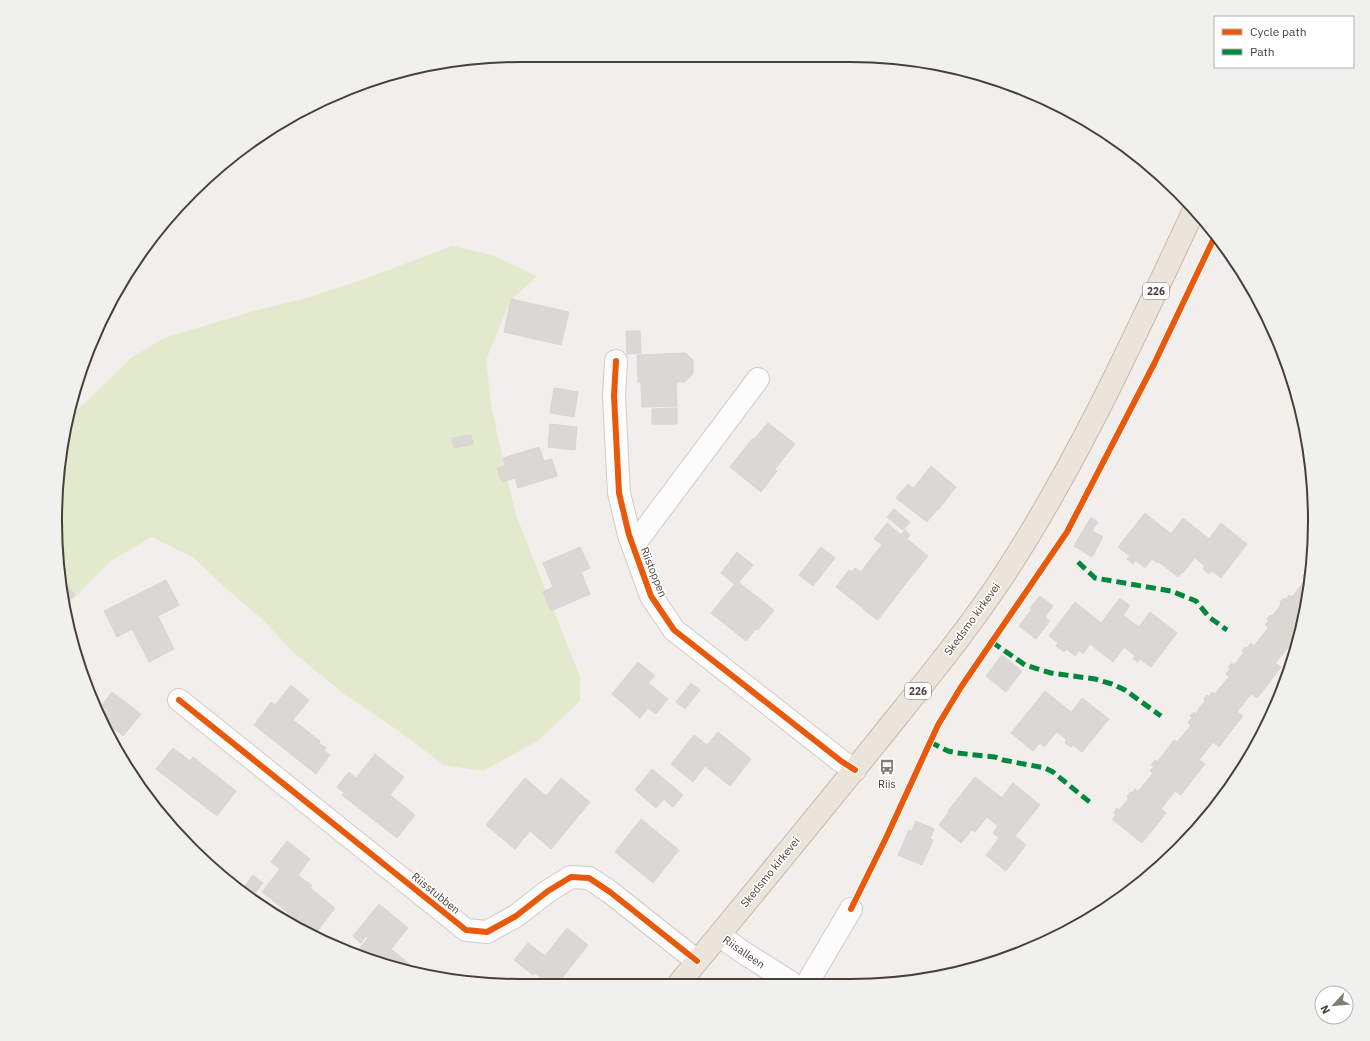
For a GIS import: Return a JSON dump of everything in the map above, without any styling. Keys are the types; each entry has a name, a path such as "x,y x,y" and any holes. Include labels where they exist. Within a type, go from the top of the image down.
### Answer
{"highway":[{"name":"Skedsmo kirkevei","path":"682,979 855,770 945,657 981,609 1039,520 1067,469 1105,396 1191,215"}],"street":[{"name":"Riistoppen","path":"616,361 614,396 619,493 633,546 651,596 674,630 840,761 855,770"},
{"path":"633,546 758,379"},
{"name":"Riisstubben","path":"178,700 466,930 487,932 516,916 548,891 571,877 589,878 610,892 697,961"},
{"path":"810,979 851,909"},
{"name":"Riisalleen","path":"719,935 785,979"}],"green space":[{"path":"452,246 492,255 537,276 510,301 486,360 491,404 516,515 580,677 580,701 539,740 483,771 444,765 396,729 344,694 293,652 262,619 229,591 193,557 152,537 112,560 70,602 63,550 63,491 66,461 77,408 85,403 131,358 164,338 258,310 307,298 362,280"}],"building":[{"path":"511,299 569,312 561,345 504,332"},
{"path":"626,331 640,331 641,353 627,354"},
{"path":"686,353 693,360 693,374 685,382 676,382 677,406 642,407 641,382 638,382 637,355"},
{"path":"554,388 578,392 574,417 550,413"},
{"path":"677,408 677,424 652,424 652,409"},
{"path":"768,423 795,444 775,469 777,471 761,492 730,467 753,438 754,439"},
{"path":"550,424 577,427 575,450 548,447"},
{"path":"471,435 473,444 454,448 452,438"},
{"path":"539,447 544,461 552,459 557,476 518,488 515,478 502,482 497,468 505,466 503,458"},
{"path":"931,466 956,487 938,510 912,490"},
{"path":"908,484 913,488 912,490 937,510 927,522 896,498"},
{"path":"894,509 910,522 903,530 887,517"},
{"path":"1145,513 1171,534 1145,568 1135,560 1133,564 1127,559 1130,556 1118,547"},
{"path":"1091,517 1098,522 1092,531 1103,537 1092,557 1074,546"},
{"path":"1183,518 1209,539 1183,573 1182,572 1178,577 1159,562 1158,563 1152,559"},
{"path":"887,523 901,535 905,530 910,535 907,539 928,556 903,587 869,561 882,545 874,539"},
{"path":"1221,523 1247,544 1221,578 1212,571 1209,574 1203,569 1205,566 1195,558"},
{"path":"580,547 590,568 581,572 590,594 551,611 543,592 553,587 543,563"},
{"path":"821,547 835,558 813,586 799,575"},
{"path":"737,552 753,565 739,582 737,581 734,584 721,573"},
{"path":"869,561 903,587 878,620 836,587 849,570 852,572 855,568 861,572"},
{"path":"166,580 179,605 158,616 174,649 149,662 132,629 117,637 104,611"},
{"path":"737,581 774,610 758,630 756,629 746,641 711,613"},
{"path":"1304,582 1302,591 1299,588"},
{"path":"67,584 75,595 69,599"},
{"path":"1299,588 1302,591 1295,625 1277,610 1281,604 1280,602 1284,598 1286,599 1289,595 1292,597"},
{"path":"1040,596 1053,606 1045,617 1050,621 1036,639 1019,626 1032,609 1030,608"},
{"path":"1120,598 1130,606 1123,615 1139,627 1113,662 1090,644 1083,654 1080,651"},
{"path":"1075,602 1101,623 1075,656 1066,649 1064,652 1056,646 1058,643 1049,636"},
{"path":"1277,610 1295,625 1290,645 1283,654 1261,637 1268,628 1265,625 1269,620 1267,619 1270,615 1272,616"},
{"path":"1150,612 1177,633 1151,667 1140,659 1138,662 1133,659 1135,656 1124,647"},
{"path":"1261,637 1283,654 1275,663 1281,667 1269,683 1239,659 1244,652 1242,651 1245,647 1247,648 1251,643 1254,646"},
{"path":"1002,655 1022,671 1006,692 986,676"},
{"path":"1239,659 1269,683 1257,698 1251,694 1244,703 1222,685 1229,677 1226,674 1230,669 1228,667 1232,663 1234,665"},
{"path":"638,662 655,676 648,683 668,699 656,714 648,708 640,718 612,694"},
{"path":"691,683 700,690 685,709 676,702"},
{"path":"291,685 309,700 293,720 320,741 319,743 326,748 324,751 330,755 316,774 254,725 271,702 275,705"},
{"path":"1222,685 1244,703 1237,712 1243,716 1231,731 1200,707 1205,701 1204,699 1207,695 1209,697 1212,692 1215,694"},
{"path":"1045,691 1072,713 1044,747 1040,743 1033,751 1011,733"},
{"path":"112,692 141,714 123,736 111,727 101,706"},
{"path":"1082,698 1109,719 1082,752 1073,745 1071,747 1065,743 1067,740 1057,732"},
{"path":"1200,707 1231,731 1219,747 1213,742 1206,751 1184,734 1191,725 1188,723 1192,717 1190,716 1194,712 1196,714"},
{"path":"718,732 751,759 730,786 705,766 693,782 671,764 694,735 707,745"},
{"path":"1184,734 1206,751 1199,760 1205,764 1193,779 1162,756 1174,740 1177,742"},
{"path":"173,748 190,761 193,757 236,791 217,816 156,769"},
{"path":"375,754 404,777 390,795 415,815 397,838 342,795 344,793 337,787 349,772 356,778"},
{"path":"1162,756 1193,779 1181,795 1175,791 1168,800 1146,782 1153,773 1150,771 1154,766 1151,765 1155,760 1157,762"},
{"path":"652,769 683,795 673,807 664,799 656,808 635,790"},
{"path":"975,777 1002,798 975,832 972,830 961,843 939,825"},
{"path":"525,778 546,796 561,778 590,802 551,849 530,831 515,849 486,825"},
{"path":"1146,782 1168,800 1161,809 1166,813 1154,828 1124,804 1129,798 1127,797 1130,792 1132,793 1135,789 1138,791"},
{"path":"1013,783 1040,805 1015,836 1026,845 1006,871 986,855 999,838 993,833 998,826 987,817"},
{"path":"1124,804 1154,828 1142,843 1112,819 1116,815 1114,813 1117,808 1119,810"},
{"path":"641,819 679,850 653,883 615,852"},
{"path":"916,821 934,829 930,839 933,840 922,865 898,855 909,830 912,831"},
{"path":"287,841 310,859 298,875 312,886 310,888 335,908 317,931 302,924 262,892 280,869 271,862"},
{"path":"253,875 263,883 255,894 245,887"},
{"path":"379,904 408,928 391,949 411,965 373,955 359,949 368,938 366,936 361,943 353,936"},
{"path":"567,928 588,945 561,979 543,979 535,973 533,975 514,960 528,943 545,956"}],"marked path":[{"path":"1078,562 1095,578 1171,591 1196,601 1209,617 1227,630"},
{"path":"992,642 1025,665 1051,673 1095,679 1112,684 1125,690 1161,716"},
{"path":"930,742 948,751 995,757 1003,760 1045,768 1053,772 1092,804"}],"cycle path":[{"path":"851,909 886,838 938,725 961,687 1067,532 1154,364 1213,241"},
{"path":"616,361 614,396 619,493 629,535 651,596 674,630 841,761 855,770"},
{"path":"179,700 466,930 487,932 516,916 548,891 571,877 589,878 610,892 697,961"}],"place":[{"name":"Riis","path":"887,767"}]}
